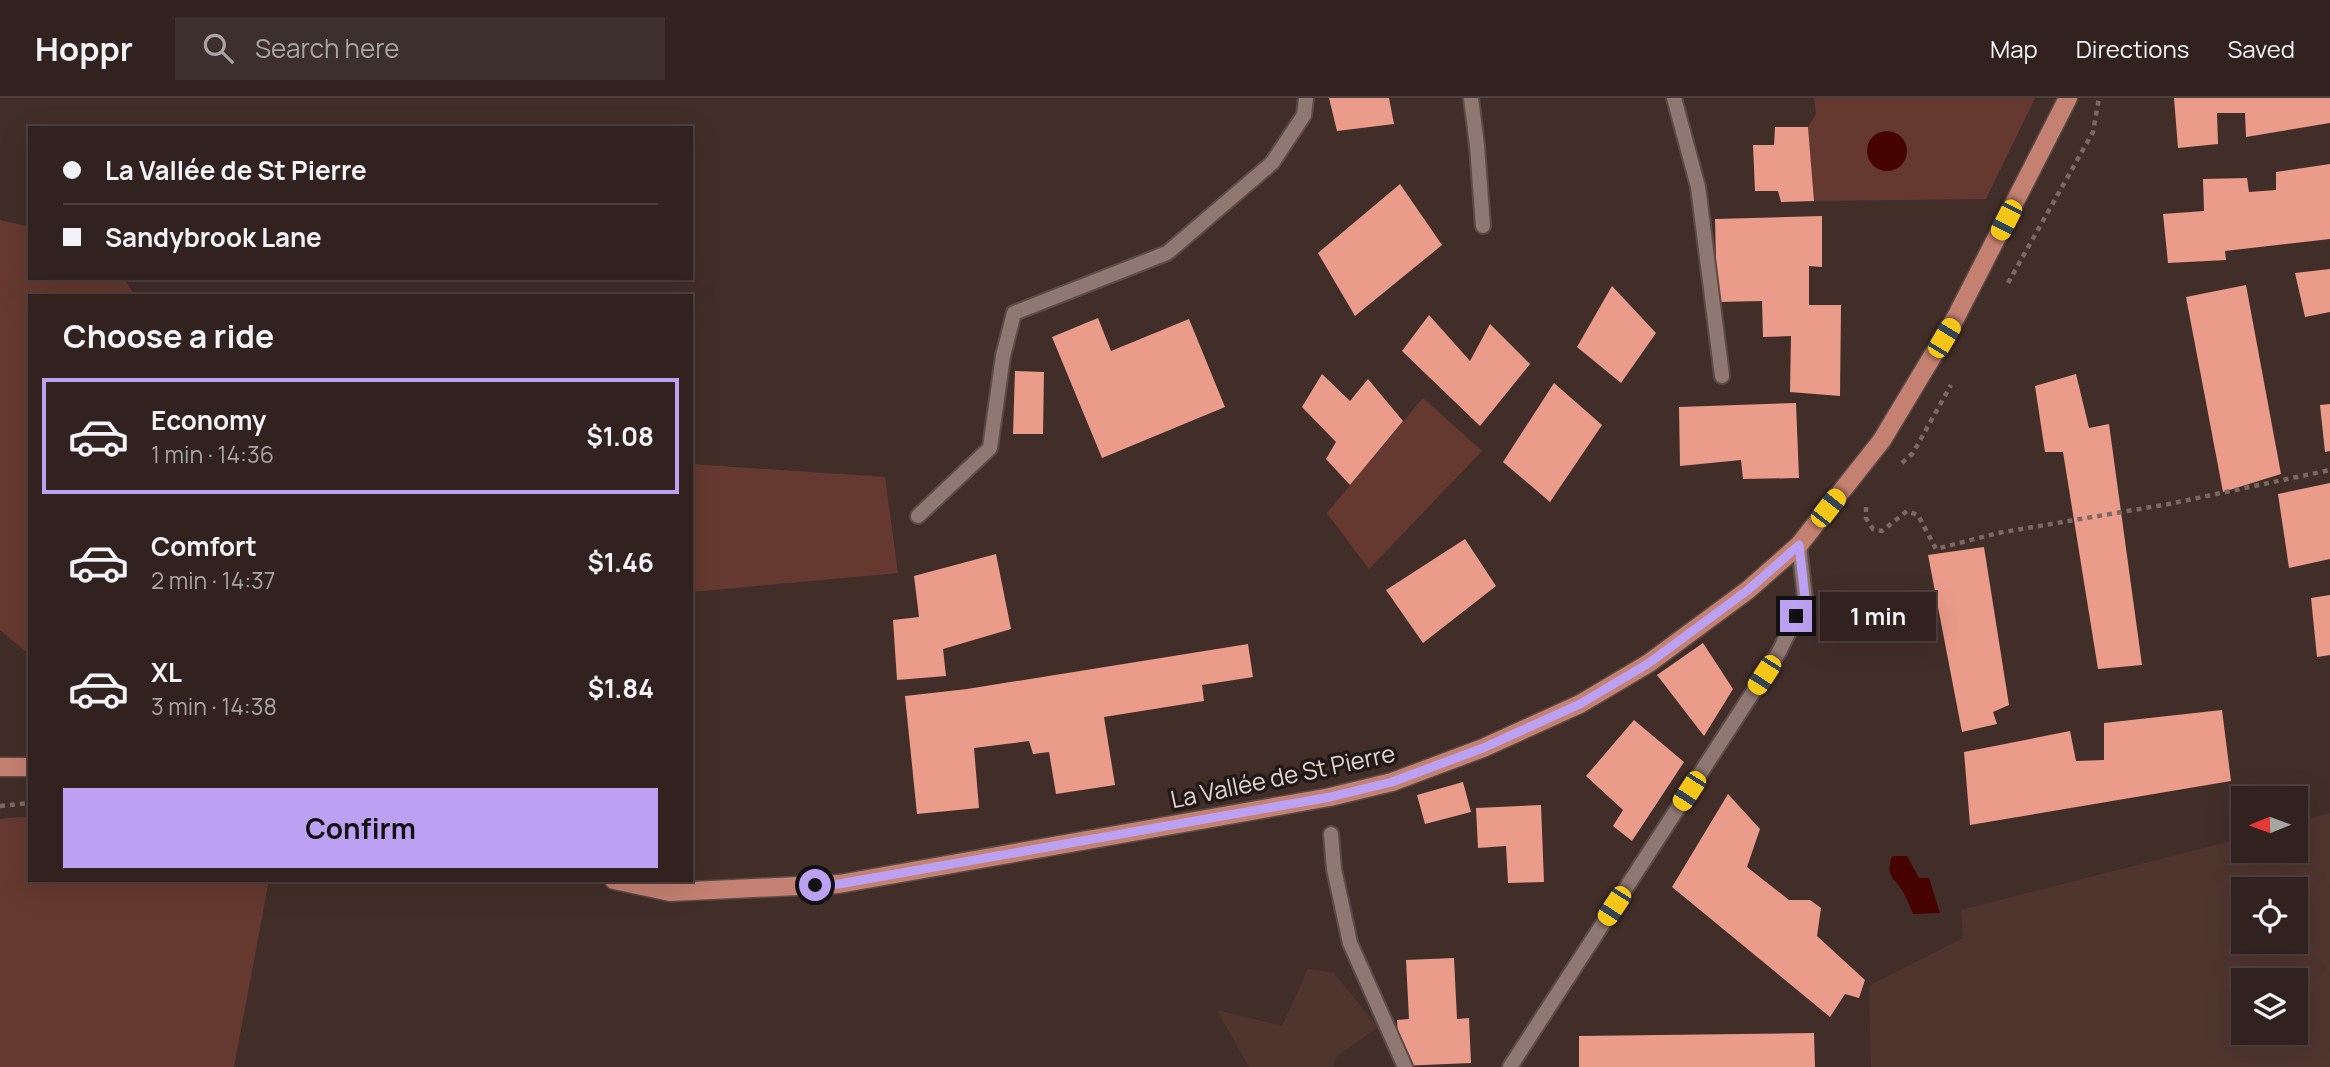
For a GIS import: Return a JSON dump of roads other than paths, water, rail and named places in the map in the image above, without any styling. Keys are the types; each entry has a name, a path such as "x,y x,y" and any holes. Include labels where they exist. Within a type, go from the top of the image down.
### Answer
{"main road":[{"name":"La Vallée de St Pierre","path":"623,882 670,892 839,884 1330,797 1392,782 1483,748 1580,704 1649,663 1748,590 1799,545 1882,440 1956,317 2068,98"},
{"path":"0,767 28,767"}],"street":[{"path":"918,516 990,448 1003,356 1014,313 1167,253 1272,163 1304,115 1306,98"},
{"path":"1471,98 1478,146 1483,226"},
{"path":"1674,98 1698,187 1722,376"},
{"path":"1510,1067 1779,652 1805,598 1799,545"},
{"path":"1331,834 1334,869 1350,943 1405,1067"}]}
